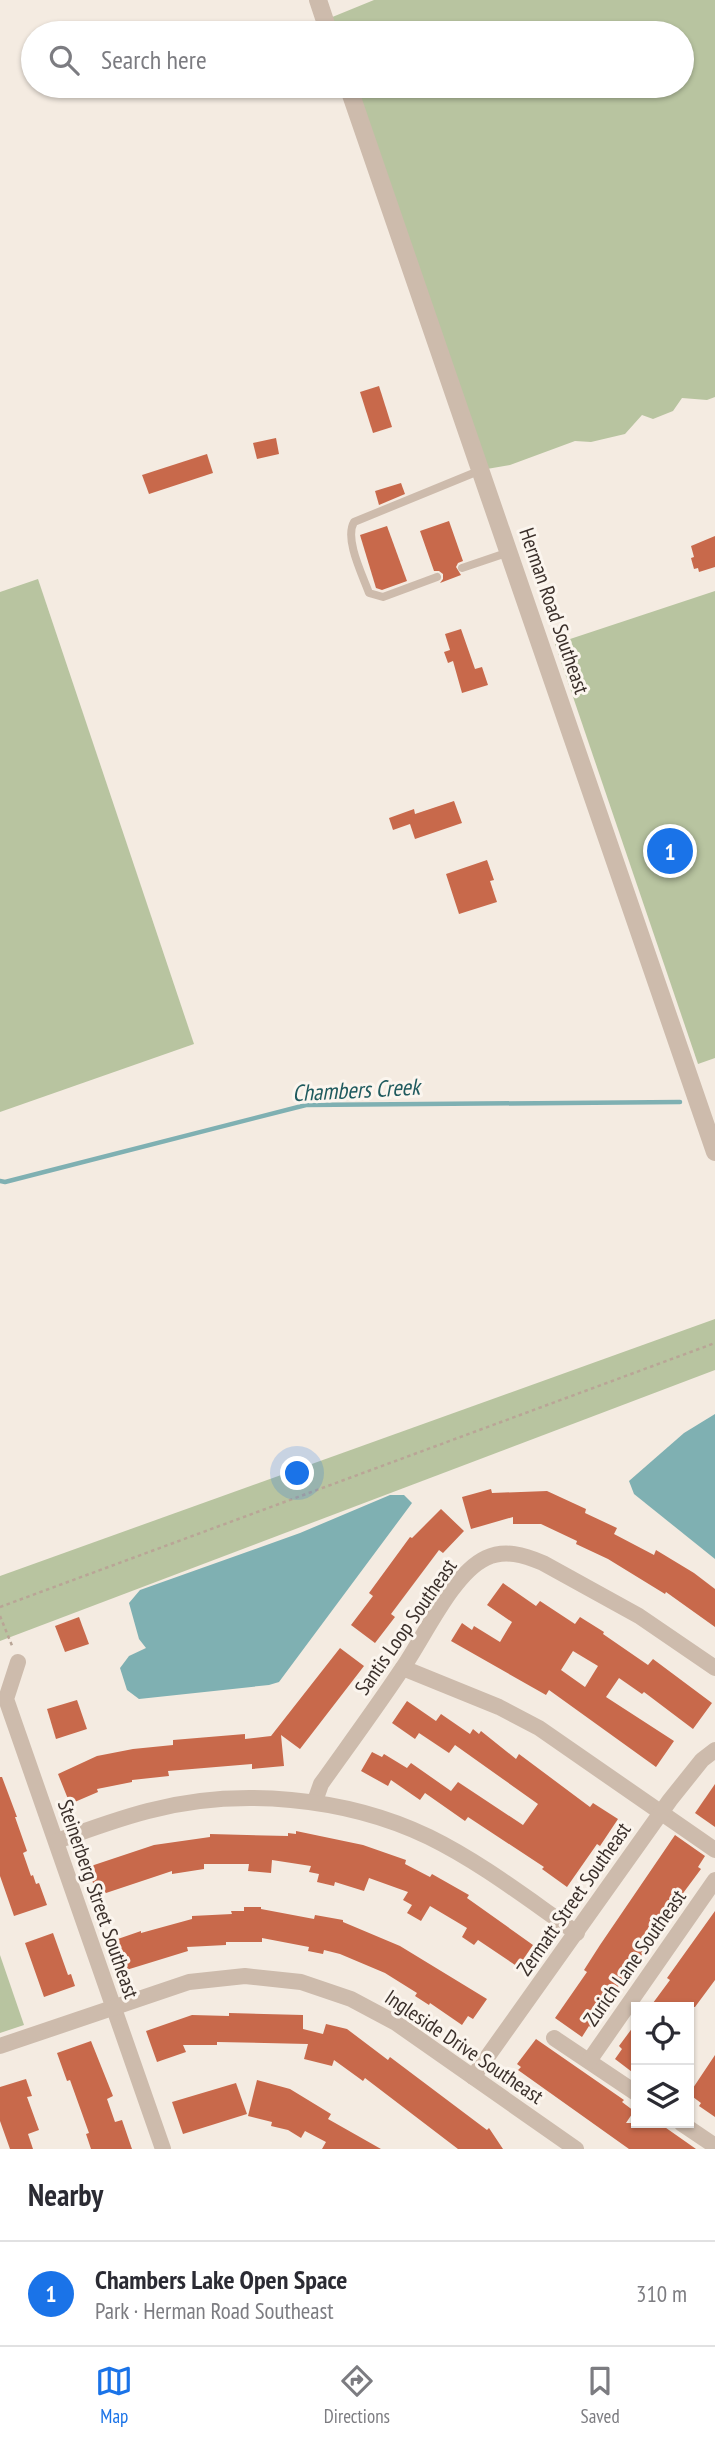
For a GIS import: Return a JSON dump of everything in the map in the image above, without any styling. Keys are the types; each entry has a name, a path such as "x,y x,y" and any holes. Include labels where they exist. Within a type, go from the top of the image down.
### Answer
{"street":[{"path":"318,0 325,21"},
{"name":"Herman Road Southeast","path":"352,98 715,1152"},
{"name":"Santis Loop Southeast","path":"314,1801 321,1784 403,1668 461,1577 486,1558 508,1553 543,1563 639,1616 715,1668"},
{"name":"Steinerberg Street Southeast","path":"18,1662 6,1699 163,2149"},
{"path":"403,1668 499,1707 539,1728 677,1821 715,1850"},
{"name":"Zermatt Street Southeast","path":"473,2077 662,1811 690,1775 715,1750"},
{"path":"57,1841 150,1810 189,1803 233,1798 314,1801 382,1819 430,1838 486,1869 577,1933"},
{"name":"Zurich Lane Southeast","path":"589,2060 715,1880"},
{"name":"Ingleside Drive Southeast","path":"0,2046 189,1982 245,1976 301,1982 339,1993 396,2023 576,2149"},
{"path":"554,2038 631,2089"},
{"path":"688,2128 715,2146"}],"lane":[{"path":"437,577 383,597 369,593 351,543 351,528 354,523 481,470"},
{"path":"462,568 509,551"}],"path":[{"path":"0,1607 715,1343"},
{"path":"0,1616 18,1662"}],"green space":[{"path":"374,0 715,0 715,397 707,400 682,398 673,411 653,419 642,415 625,434 591,442 575,441 510,465 481,470 352,98 694,98 694,21 325,20"},
{"path":"38,579 194,1044 0,1112 0,592"},
{"path":"715,591 715,1058 698,1064 555,644"},
{"path":"715,1319 715,1370 0,1641 0,1576"},
{"path":"0,1955 24,2025 0,2033"}],"water":[{"path":"715,1414 715,1559 634,1494 629,1481 684,1433"},
{"path":"390,1495 404,1495 412,1503 279,1682 139,1699 127,1690 120,1668 129,1656 146,1648 139,1639 129,1603 140,1590 300,1533"}],"building":[{"path":"379,386 392,427 373,433 360,392"},
{"path":"276,438 279,454 257,459 253,443"},
{"path":"207,454 213,473 149,494 142,475"},
{"path":"401,483 405,494 379,505 375,491"},
{"path":"449,521 463,561 456,567 461,575 440,583 443,574 434,571 420,531"},
{"path":"387,526 407,581 382,590 376,588 360,535"},
{"path":"715,536 715,567 699,572 698,568 694,569 691,546"},
{"path":"461,629 475,669 482,667 488,685 462,693 453,661 448,663 444,652 450,650 445,634"},
{"path":"454,801 462,823 415,839 410,824 393,830 389,818 414,809 415,814"},
{"path":"487,860 494,880 490,881 497,902 459,914 446,874"},
{"path":"491,1489 492,1493 547,1491 586,1509 585,1513 617,1528 614,1534 654,1555 656,1550 694,1573 715,1589 715,1627 666,1592 665,1594 608,1559 576,1544 577,1541 541,1524 513,1524 513,1517 471,1529 462,1497"},
{"path":"441,1509 464,1531 443,1553 439,1550 391,1614 395,1617 375,1643 351,1625 373,1596 369,1593 410,1537"},
{"path":"503,1583 536,1606 540,1601 575,1624 580,1617 648,1665 653,1659 712,1703 693,1729 644,1692 642,1694 619,1678 606,1697 674,1741 656,1767 549,1690 546,1695 451,1641 462,1623 472,1630 474,1626 500,1642 512,1622 487,1605","holes":["573,1651 598,1666 585,1687 561,1670"]},
{"path":"79,1617 89,1644 65,1652 55,1626"},
{"path":"340,1648 364,1666 300,1749 281,1735 284,1766 252,1769 252,1764 168,1771 169,1776 132,1780 97,1789 98,1792 70,1804 58,1774 97,1756 173,1745 173,1740 245,1734 245,1739 271,1736"},
{"path":"77,1700 87,1729 56,1739 47,1709"},
{"path":"407,1701 436,1721 441,1714 470,1734 473,1729 479,1734 481,1731 516,1759 519,1754 590,1807 593,1803 618,1819 567,1887 542,1869 544,1867 468,1817 465,1821 425,1793 420,1800 391,1780 388,1786 361,1771 372,1752 382,1757 384,1754 407,1768 411,1763 451,1791 458,1782 523,1825 538,1804 455,1745 449,1753 419,1733 415,1739 392,1723"},
{"path":"0,1777 17,1817 27,1851 23,1853 31,1876 33,1875 36,1884 39,1883 47,1905 14,1916 0,1876"},
{"path":"715,1784 715,1827 695,1813"},
{"path":"296,1831 363,1845 406,1860 405,1864 430,1877 432,1874 469,1895 467,1898 533,1945 518,1967 478,1940 474,1945 462,1937 467,1928 430,1906 421,1921 407,1913 412,1905 403,1900 408,1892 369,1878 364,1891 335,1882 334,1886 317,1882 319,1874 309,1872 311,1866 272,1860 271,1873 248,1871 249,1864 204,1864 204,1869 172,1874 172,1871 97,1896 88,1867 154,1845 210,1837 210,1834 288,1836 288,1833 296,1834"},
{"path":"675,1835 705,1856 698,1867 701,1869 603,2007 607,2009 593,2029 589,2026 582,2037 555,2018 587,1972 584,1970 600,1945"},
{"path":"244,1907 261,1907 314,1919 315,1915 343,1920 400,1946 487,1999 473,2019 468,2016 462,2025 415,1996 417,1993 385,1973 340,1954 324,1950 323,1954 308,1951 309,1947 262,1938 262,1942 226,1942 226,1945 187,1947 188,1951 123,1971 112,1941 192,1919 192,1916 232,1914 231,1911 244,1911"},
{"path":"715,1911 715,1980 695,2007 694,2002 654,2002 670,1980 667,1978"},
{"path":"53,1933 68,1975 71,1974 75,1986 44,1997 25,1943"},
{"path":"229,2013 303,2015 303,2029 323,2034 326,2024 347,2029 388,2060 390,2057 487,2130 489,2128 503,2149 458,2149 365,2078 363,2081 334,2060 332,2066 304,2059 308,2044 217,2042 217,2045 183,2045 186,2052 157,2062 146,2031 192,2015 229,2016"},
{"path":"631,2030 631,2071 615,2059 622,2049 619,2046"},
{"path":"536,2039 624,2100 622,2102 631,2109 631,2116 626,2123 631,2123 631,2128 666,2128 696,2149 629,2149 518,2070 521,2067 517,2064"},
{"path":"91,2041 113,2096 107,2099 115,2122 122,2120 132,2149 91,2149 86,2134 89,2133 57,2053"},
{"path":"715,2055 715,2117 699,2106 701,2103 694,2098 694,2086"},
{"path":"26,2079 32,2096 27,2097 39,2130 28,2134 33,2149 10,2149 0,2121 0,2087"},
{"path":"257,2080 290,2089 331,2114 328,2119 381,2149 322,2149 326,2142 305,2131 301,2138 288,2130 271,2126 272,2122 248,2116"},
{"path":"236,2083 247,2114 183,2134 172,2102"}],"waterway":[{"name":"Chambers Creek","path":"0,1181 5,1182 306,1105 680,1102"}],"place":[{"name":"Chambers Lake Open Space","path":"670,851"}]}
